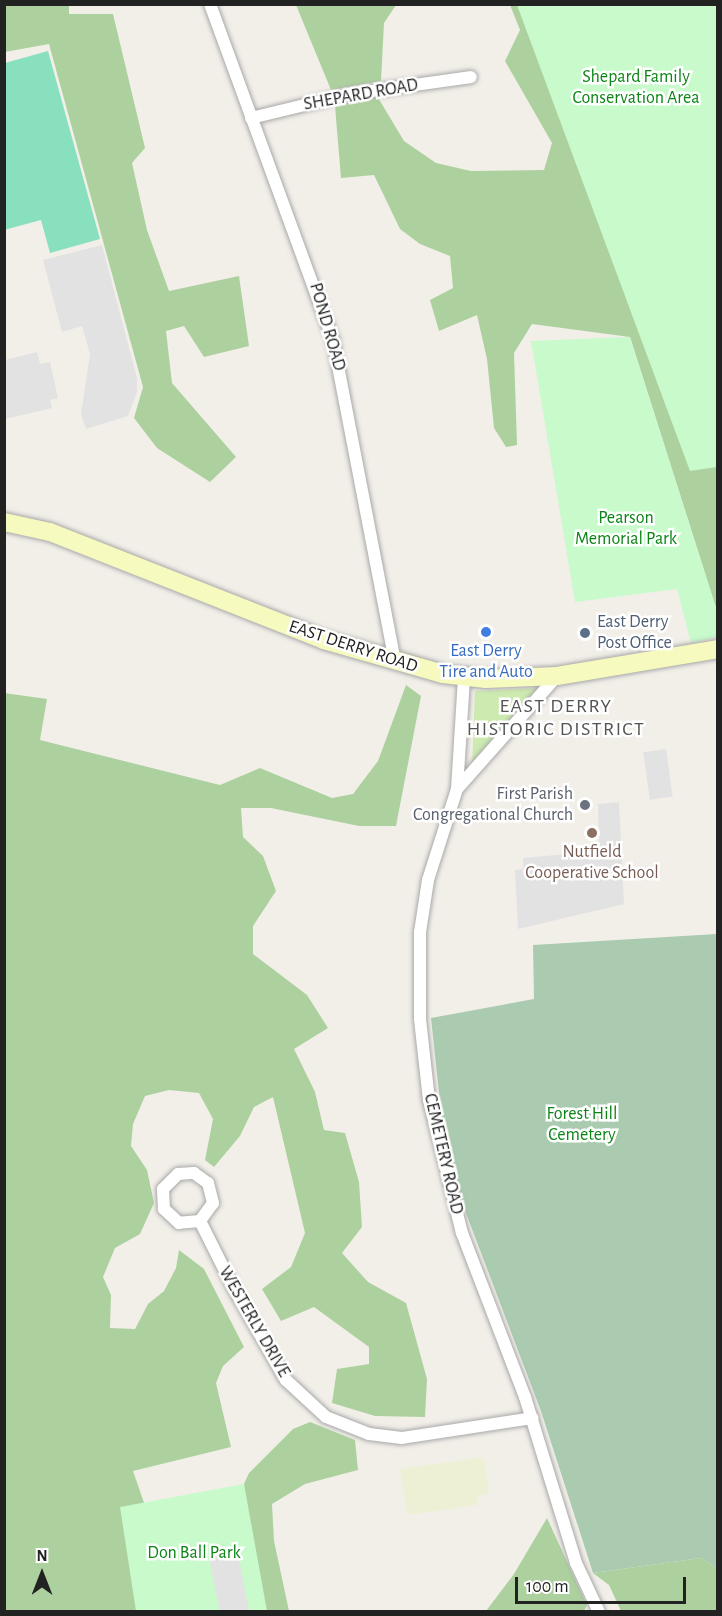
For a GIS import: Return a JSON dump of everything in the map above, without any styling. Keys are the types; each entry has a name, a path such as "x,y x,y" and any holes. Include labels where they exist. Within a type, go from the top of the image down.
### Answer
{"street":[{"name":"POND ROAD","path":"210,4 333,340 395,663"},
{"name":"SHEPARD ROAD","path":"251,118 350,94 471,77"},
{"name":"EAST DERRY ROAD","path":"4,522 50,532 324,640 395,663 464,678 557,676 717,649"},
{"path":"457,789 557,676"},
{"name":"CEMETERY ROAD","path":"464,678 457,789 428,880 420,932 420,1019 429,1100 462,1233 532,1418 576,1563 599,1611"},
{"path":"189,1172 208,1183 213,1203 200,1221 179,1223 164,1209 162,1194 173,1177 189,1172"},
{"name":"WESTERLY DRIVE","path":"200,1221 234,1289 286,1380 326,1417 352,1430 402,1438 532,1418"}],"green space":[{"path":"5,4 69,5 69,14 113,14 145,148 132,163 147,230 169,291 239,276 249,346 204,357 184,326 166,331 172,383 236,457 210,482 157,448 134,418 143,387 49,44 5,52"},
{"path":"296,5 396,5 384,23 381,81 331,90"},
{"path":"510,5 717,5 717,611 630,337 532,324 514,353 517,445 506,447 494,428 487,359 477,315 439,331 430,300 453,288 450,256 420,244 400,229 374,175 341,178 335,106 377,96 404,141 436,163 471,171 544,170 552,143 505,61 520,30"},
{"name":"Shepard Family Conservation Area","path":"517,5 717,5 717,467 690,471"},
{"path":"48,51 100,239 50,253 41,220 4,230 5,63"},
{"name":"Pearson Memorial Park","path":"630,337 717,611 717,637 691,643 677,589 575,602 531,341"},
{"path":"406,685 421,696 396,826 359,826 271,808 241,808 243,837 263,856 276,891 253,926 253,954 307,995 328,1028 294,1049 315,1092 324,1130 345,1133 359,1182 362,1227 342,1253 368,1282 406,1303 427,1379 425,1417 375,1416 332,1403 337,1369 369,1364 369,1347 314,1307 281,1321 262,1289 291,1267 305,1233 273,1097 254,1107 240,1136 214,1167 205,1160 213,1119 199,1093 169,1090 145,1096 133,1124 131,1146 147,1170 154,1203 140,1234 115,1248 103,1277 111,1295 110,1328 135,1329 148,1304 164,1291 176,1268 179,1250 204,1269 244,1347 223,1366 216,1383 231,1447 133,1471 150,1520 207,1611 5,1611 4,693 47,699 40,740 220,785 260,768 332,798 353,794 378,761"},
{"path":"541,688 472,768 475,691"},
{"name":"Forest Hill Cemetery","path":"717,934 717,1568 701,1558 593,1573 541,1411 458,1192 441,1111 431,1018 534,999 533,945"},
{"path":"310,1422 355,1440 358,1470 305,1484 272,1504 274,1541 289,1611 255,1611 233,1508 249,1473 293,1429"},
{"path":"484,1457 489,1494 477,1496 478,1505 407,1515 400,1469"},
{"name":"Don Ball Park","path":"244,1484 267,1611 136,1611 120,1507"},
{"path":"547,1518 587,1605 584,1611 486,1611 514,1574"},
{"path":"701,1558 717,1568 717,1611 621,1611 609,1585 593,1573"}],"shaded area":[{"path":"102,245 137,378 137,392 128,416 86,429 81,414 90,354 82,326 62,332 43,260"},
{"path":"37,352 40,364 50,362 58,398 50,400 52,408 5,419 5,360"},
{"path":"666,749 673,797 650,800 643,752"},
{"path":"619,802 624,904 518,929 515,870 523,869 523,858 599,851 598,804"},
{"path":"237,1549 249,1611 220,1612 209,1555"}],"place":[{"name":"East Derry Tire and Auto","path":"486,632"},
{"name":"East Derry Post Office","path":"585,633"},
{"name":"First Parish Congregational Church","path":"585,805"},
{"name":"Nutfield Cooperative School","path":"592,833"}],"district":[{"name":"EAST DERRY HISTORIC DISTRICT","path":"556,718"}]}
